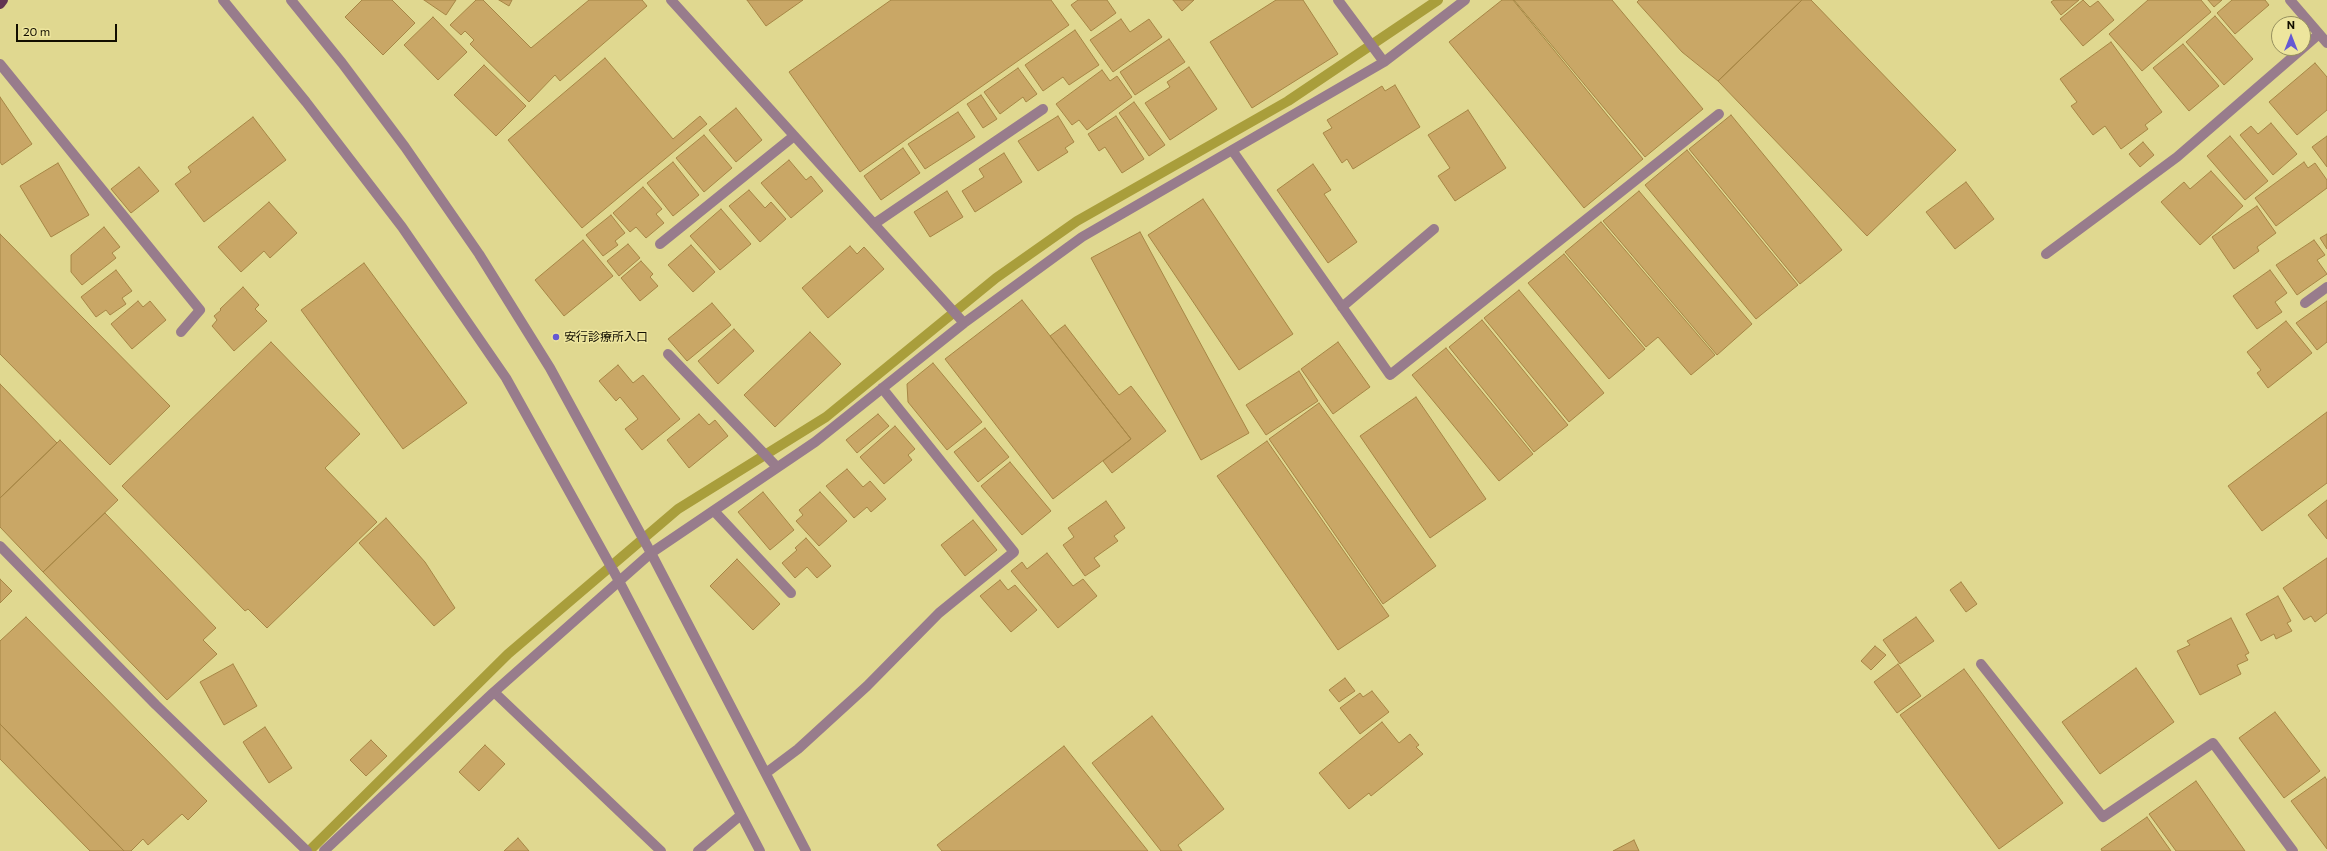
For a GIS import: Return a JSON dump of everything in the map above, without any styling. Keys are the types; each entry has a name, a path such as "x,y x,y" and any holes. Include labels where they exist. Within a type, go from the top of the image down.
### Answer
{"main road":[{"path":"0,4 3,0"}],"street":[{"path":"223,0 306,102 402,227 506,378 619,581 760,851"},
{"path":"291,0 342,63 405,147 479,254 550,368 651,553 806,851"},
{"path":"671,0 964,323"},
{"path":"1338,0 1384,62"},
{"path":"324,851 494,692 651,553 814,442 964,323 1082,237 1384,62 1465,0"},
{"path":"2290,0 2327,43"},
{"path":"2311,41 2319,34"},
{"path":"2046,254 2177,157 2294,56"},
{"path":"0,64 200,310 181,332"},
{"path":"874,224 1043,109"},
{"path":"1232,150 1390,375 1719,114"},
{"path":"660,244 794,136"},
{"path":"1342,308 1434,229"},
{"path":"2305,303 2327,287"},
{"path":"668,354 777,467"},
{"path":"766,773 798,749 939,613 1014,552 882,388"},
{"path":"714,511 791,592"},
{"path":"0,546 156,705 307,851"},
{"path":"1981,664 2103,817 2213,743 2292,851"},
{"path":"494,692 661,851"},
{"path":"698,851 741,815"}],"building":[{"path":"362,0 392,0 415,23 383,55 345,17"},
{"path":"424,0 456,0 446,15"},
{"path":"476,0 483,0 531,48 589,0 642,0 647,6 560,81 555,75 529,102 470,44 474,40 465,31 461,35 450,25"},
{"path":"499,0 512,0 509,6"},
{"path":"747,0 803,0 766,26"},
{"path":"891,0 1051,0 1069,25 860,172 789,72"},
{"path":"1078,0 1107,0 1116,13 1091,31 1071,5"},
{"path":"1173,0 1194,0 1182,11"},
{"path":"1276,0 1303,0 1338,54 1252,108 1210,42"},
{"path":"1502,0 1513,0 1643,159 1584,208 1449,42"},
{"path":"1514,0 1612,0 1703,109 1645,157"},
{"path":"1639,0 1802,0 1718,81 1682,52 1637,2"},
{"path":"1802,0 1811,0 1956,150 1867,236 1718,81"},
{"path":"2054,0 2079,0 2061,15 2051,2"},
{"path":"2083,0 2090,7 2098,1 2114,20 2083,46 2060,19"},
{"path":"2148,0 2201,0 2211,12 2142,71 2109,34"},
{"path":"2208,0 2222,0 2214,7"},
{"path":"2232,0 2265,0 2269,5 2235,34 2217,13"},
{"path":"2215,16 2253,59 2224,85 2186,42"},
{"path":"433,17 467,52 438,80 404,45"},
{"path":"1121,19 1130,32 1149,19 1162,37 1113,72 1090,40"},
{"path":"1075,30 1099,65 1069,85 1063,77 1043,91 1025,65"},
{"path":"1169,39 1185,62 1135,95 1120,72"},
{"path":"2111,42 2162,112 2145,125 2148,129 2121,149 2105,126 2093,135 2071,106 2077,102 2060,79"},
{"path":"2183,44 2219,86 2189,111 2153,68"},
{"path":"605,58 673,139 700,116 707,124 582,228 508,140"},
{"path":"2315,63 2327,77 2327,110 2297,135 2269,102"},
{"path":"484,65 526,106 496,136 454,95"},
{"path":"1189,67 1217,109 1170,140 1145,103 1170,87 1167,82"},
{"path":"1018,68 1037,94 1026,102 1023,97 1000,114 984,92"},
{"path":"1102,70 1110,81 1117,76 1132,97 1087,130 1079,120 1072,125 1056,104"},
{"path":"1395,85 1420,127 1353,169 1347,159 1342,163 1323,133 1332,128 1327,120 1382,86 1385,91"},
{"path":"981,95 997,119 983,128 967,104"},
{"path":"0,97 32,144 2,165 0,162"},
{"path":"1134,102 1165,145 1149,156 1119,113"},
{"path":"736,108 762,140 736,162 709,130"},
{"path":"1468,110 1506,168 1455,201 1438,176 1450,168 1428,135"},
{"path":"958,112 975,137 925,169 908,144"},
{"path":"1731,115 1842,250 1800,284 1689,149"},
{"path":"1058,116 1074,142 1065,148 1068,152 1038,171 1018,141"},
{"path":"1116,116 1144,159 1122,173 1105,147 1099,151 1088,134"},
{"path":"253,117 286,160 204,222 175,184 191,172 188,167"},
{"path":"2271,123 2297,154 2273,175 2240,135 2251,126 2258,134"},
{"path":"704,135 732,168 704,192 676,158"},
{"path":"2230,136 2268,181 2245,200 2207,156"},
{"path":"2327,136 2327,167 2312,147"},
{"path":"2143,142 2154,155 2140,167 2129,154"},
{"path":"903,148 920,173 881,200 864,176"},
{"path":"1687,150 1798,285 1756,319 1645,185"},
{"path":"1004,153 1022,182 975,212 962,191 984,177 979,169"},
{"path":"789,160 806,180 811,176 823,191 791,218 761,183"},
{"path":"673,162 699,195 673,216 647,183"},
{"path":"2304,162 2308,168 2315,163 2327,180 2327,188 2276,226 2255,198"},
{"path":"58,163 89,215 51,237 20,186"},
{"path":"1313,164 1331,190 1324,194 1357,242 1328,263 1277,190"},
{"path":"139,167 159,191 131,213 111,189"},
{"path":"2211,171 2243,206 2200,245 2161,202 2184,182 2190,189"},
{"path":"1966,182 1994,219 1955,249 1926,212"},
{"path":"643,187 662,209 656,214 664,223 646,238 636,227 630,232 613,213"},
{"path":"749,190 765,208 771,202 786,219 760,242 729,206"},
{"path":"947,191 963,217 930,237 914,212"},
{"path":"1639,191 1752,324 1717,355 1603,221"},
{"path":"1203,199 1293,334 1239,370 1148,235"},
{"path":"269,202 297,233 270,258 264,251 241,272 218,247"},
{"path":"2257,206 2276,233 2257,247 2259,251 2234,269 2212,237"},
{"path":"721,209 751,244 720,270 690,236"},
{"path":"611,215 625,233 615,241 618,245 603,256 586,235"},
{"path":"1601,222 1715,355 1691,375 1658,337 1646,347 1565,252"},
{"path":"104,227 120,247 112,253 116,258 82,285 71,272 71,255"},
{"path":"1140,232 1249,433 1201,460 1091,258"},
{"path":"0,234 170,406 110,465 0,354"},
{"path":"2327,234 2327,249 2320,238"},
{"path":"583,240 613,276 564,316 535,280"},
{"path":"2314,240 2325,255 2317,260 2327,274 2297,295 2276,265"},
{"path":"628,244 640,258 619,276 607,261"},
{"path":"691,245 715,272 693,292 668,265"},
{"path":"850,246 857,254 864,247 884,269 828,318 802,288"},
{"path":"1564,254 1645,349 1609,379 1528,283"},
{"path":"641,261 653,274 650,277 658,286 640,301 621,278"},
{"path":"364,263 467,403 403,449 301,310"},
{"path":"116,270 132,291 122,298 126,304 110,315 106,310 96,317 81,297"},
{"path":"2270,270 2287,293 2275,302 2282,312 2257,329 2233,296"},
{"path":"243,287 259,305 255,309 267,321 234,351 212,326 217,320 214,316"},
{"path":"1519,290 1604,393 1569,422 1484,318"},
{"path":"1022,300 1131,439 1053,499 945,359"},
{"path":"138,301 143,307 150,301 166,320 132,349 111,324"},
{"path":"2327,301 2327,342 2317,350 2296,323"},
{"path":"712,303 731,325 687,361 668,339"},
{"path":"1482,320 1568,425 1534,452 1449,347"},
{"path":"2286,321 2312,353 2268,388 2257,373 2261,370 2247,352"},
{"path":"1065,325 1119,395 1131,386 1166,431 1112,473 1103,461 1131,439 1050,336"},
{"path":"734,329 754,351 718,384 698,361"},
{"path":"810,332 841,364 775,427 744,395"},
{"path":"271,342 360,434 325,468 377,522 267,628 248,609 245,611 122,486"},
{"path":"1338,342 1370,387 1333,414 1301,369"},
{"path":"1446,348 1533,454 1499,481 1412,375"},
{"path":"933,363 982,422 947,450 908,402 907,384"},
{"path":"618,365 633,383 643,375 680,419 642,450 625,429 638,419 620,397 616,401 599,381"},
{"path":"1299,371 1318,401 1266,435 1246,405"},
{"path":"0,384 57,443 0,498"},
{"path":"1416,397 1486,499 1430,538 1360,436"},
{"path":"1319,403 1436,566 1383,604 1269,439"},
{"path":"2327,412 2327,483 2262,531 2228,486"},
{"path":"699,414 709,425 715,420 728,436 689,468 667,440"},
{"path":"878,414 889,426 857,453 846,440"},
{"path":"895,426 915,449 908,455 912,460 884,484 860,457"},
{"path":"985,428 1009,457 978,482 954,452"},
{"path":"60,440 118,500 43,572 0,527 0,498"},
{"path":"1267,441 1389,616 1338,650 1217,476"},
{"path":"1010,462 1051,511 1022,535 981,486"},
{"path":"847,469 863,487 870,481 886,499 871,512 867,507 854,518 826,486"},
{"path":"763,492 794,530 770,550 738,512"},
{"path":"820,492 847,521 819,546 796,521 803,515 799,510"},
{"path":"2327,500 2327,539 2308,515"},
{"path":"1106,501 1125,528 1114,536 1118,541 1094,558 1100,566 1085,576 1063,545 1074,537 1068,528"},
{"path":"105,513 216,628 203,640 217,654 167,700 43,572"},
{"path":"386,518 425,562 455,608 434,626 359,543"},
{"path":"973,520 997,550 965,576 941,545"},
{"path":"806,538 831,566 817,578 807,567 795,578 782,563 797,550 795,548"},
{"path":"1047,553 1073,586 1083,579 1097,596 1058,628 1011,571 1022,562 1027,569"},
{"path":"2327,558 2327,613 2315,622 2311,616 2304,620 2283,588"},
{"path":"737,559 780,604 753,630 710,586"},
{"path":"0,579 12,591 0,603"},
{"path":"1000,580 1008,590 1015,585 1037,610 1011,632 980,596"},
{"path":"1961,582 1977,604 1966,612 1950,590"},
{"path":"2278,596 2291,621 2287,623 2292,631 2276,639 2274,634 2261,641 2246,614"},
{"path":"26,617 207,801 188,820 182,814 148,845 143,839 131,851 124,851 0,724 0,641"},
{"path":"1916,617 1934,641 1900,664 1883,640"},
{"path":"2231,618 2249,653 2245,655 2248,660 2237,665 2241,674 2200,695 2177,651 2190,645 2187,641"},
{"path":"1875,646 1886,655 1871,670 1861,661"},
{"path":"233,664 257,706 224,725 200,682"},
{"path":"1898,664 1921,696 1897,713 1874,682"},
{"path":"2136,668 2174,722 2100,774 2062,722"},
{"path":"1964,669 2063,803 1999,849 1900,715"},
{"path":"1345,678 1355,691 1339,702 1329,690"},
{"path":"1372,691 1389,712 1360,734 1340,708 1360,693 1363,697"},
{"path":"2275,712 2320,771 2284,798 2239,738"},
{"path":"1152,716 1224,809 1178,845 1182,851 1161,851 1092,763"},
{"path":"1382,722 1399,743 1410,734 1419,745 1416,747 1423,754 1371,796 1369,793 1349,809 1319,773"},
{"path":"0,724 124,851 90,851 0,759"},
{"path":"265,727 292,768 269,783 243,742"},
{"path":"371,740 387,756 366,776 350,760"},
{"path":"485,745 505,764 479,791 459,772"},
{"path":"1064,746 1148,851 942,851 937,845"},
{"path":"2325,777 2327,780 2327,849 2291,801"},
{"path":"2196,781 2245,851 2176,851 2149,814"},
{"path":"2147,817 2171,851 2102,851 2101,849"},
{"path":"518,838 529,851 504,851"},
{"path":"1634,840 1639,851 1613,851"}],"waterway":[{"path":"309,851 508,654 678,509 826,417 996,278 1077,221 1288,101 1438,0"}],"place":[{"name":"安行診療所入口","path":"556,337"}]}
